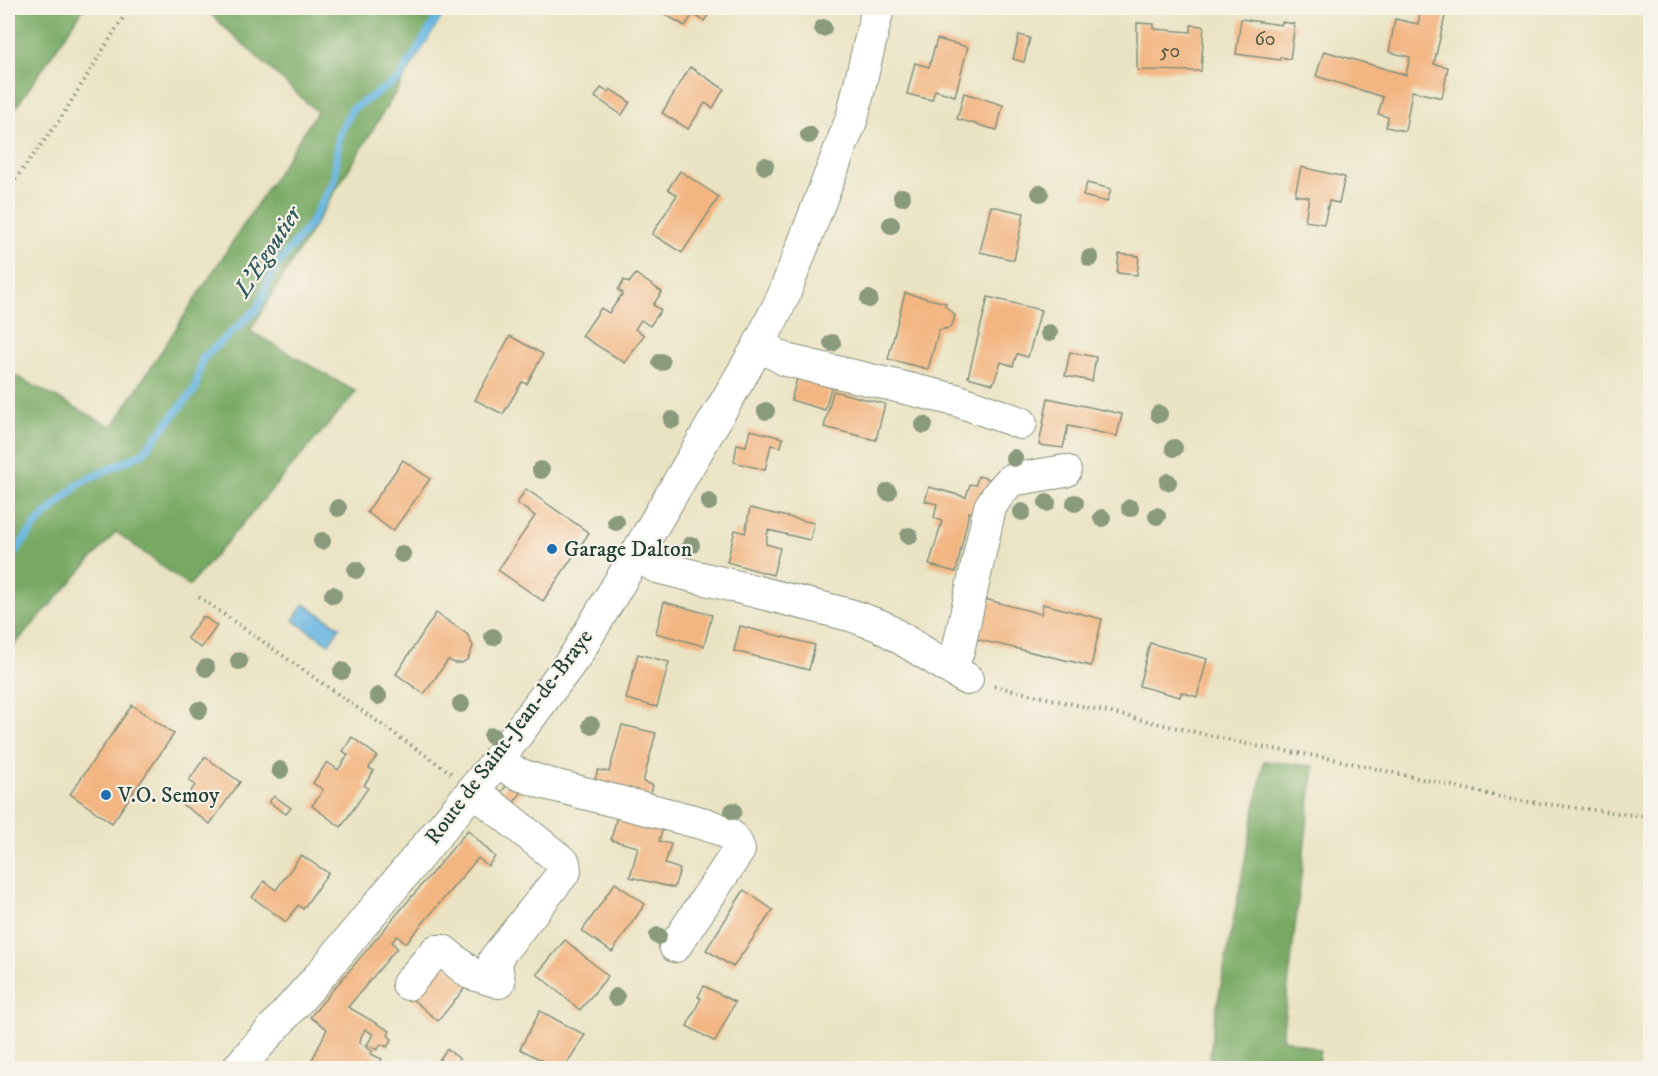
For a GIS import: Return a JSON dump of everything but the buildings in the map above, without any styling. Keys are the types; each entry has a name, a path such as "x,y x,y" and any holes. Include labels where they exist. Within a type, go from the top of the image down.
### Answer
{"street":[{"name":"Route de Saint-Jean-de-Braye","path":"238,1068 322,973 497,760 576,654 636,555 759,345 783,297 852,118 878,8"},
{"path":"759,345 786,360 956,400 1021,423"},
{"path":"959,674 958,651 990,507 1011,480 1065,471"},
{"path":"636,555 657,567 850,615 881,626 959,674"},
{"path":"497,760 516,772 541,782 705,825 728,832 737,841 739,850 675,946"},
{"path":"408,984 436,951 443,951 470,973 499,982 495,959 565,871 564,863 473,790"}],"path":[{"path":"8,189 59,121 129,8"},
{"path":"199,597 473,790"},
{"path":"959,674 1256,746 1333,759 1514,800 1650,817"}],"green space":[{"path":"8,8 84,8 8,119"},
{"path":"204,8 447,8 250,331 356,392 189,586 116,532 8,652 8,372 112,427 317,112"},
{"path":"1264,761 1314,766 1282,1038 1320,1050 1317,1068 1209,1068 1213,1027"}],"water":[{"path":"304,604 340,627 329,644 293,620"}],"waterway":[{"name":"L'Egoutier","path":"8,561 38,522 80,483 143,453 195,389 202,359 257,309 275,268 310,224 334,181 339,135 352,109 399,79 443,8"}],"place":[{"name":"Garage Dalton","path":"552,549"},
{"name":"V.O. Semoy","path":"106,795"}]}
